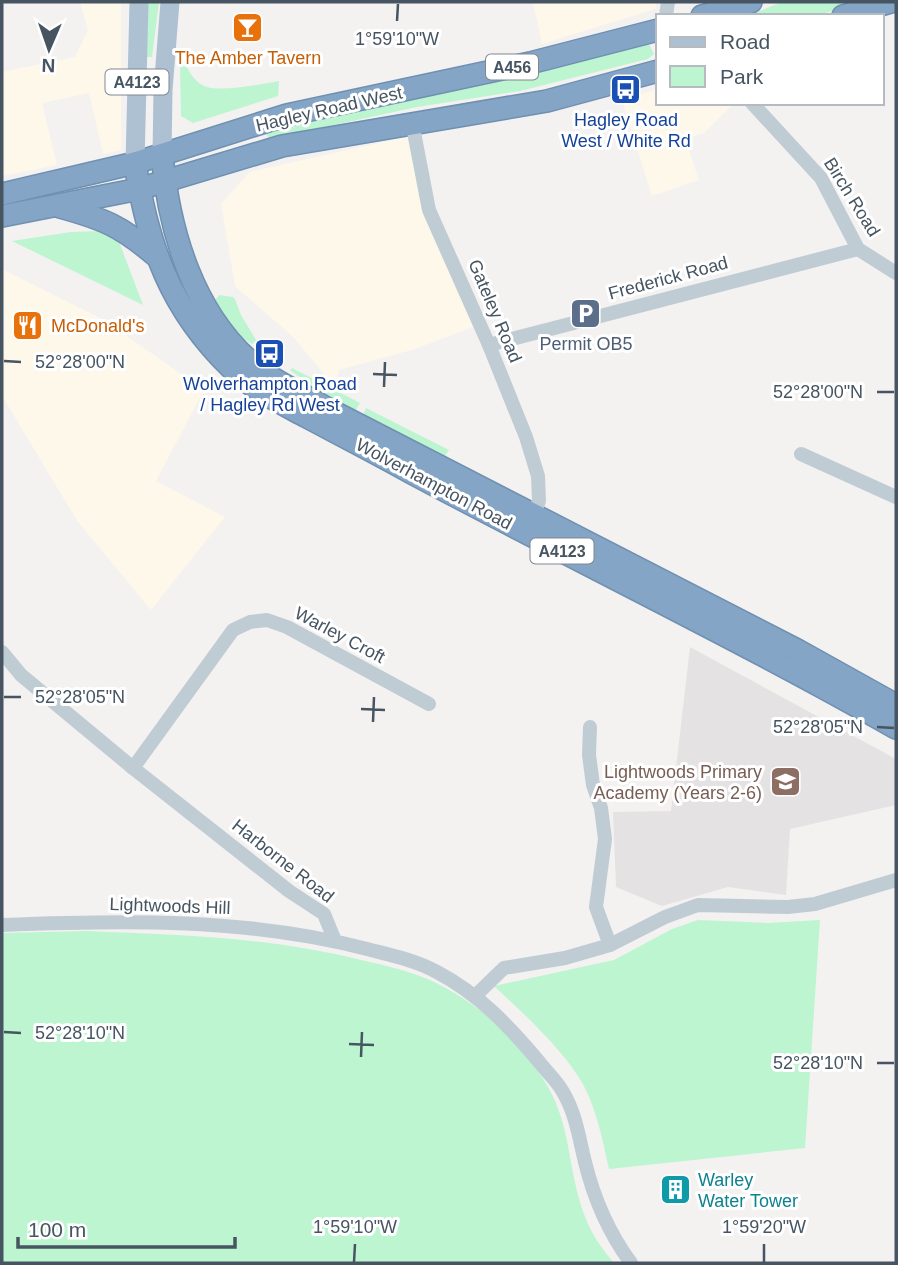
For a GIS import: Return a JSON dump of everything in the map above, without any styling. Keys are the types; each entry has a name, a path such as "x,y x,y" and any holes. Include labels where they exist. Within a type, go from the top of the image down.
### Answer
{"highway":[{"path":"711,11 751,2"},
{"path":"849,14 891,2"},
{"name":"Hagley Road West","path":"2,194 135,163 287,115 530,63 656,31"},
{"name":"Hagley Road West","path":"2,216 165,183 282,146 547,101 656,72"},
{"name":"Wolverhampton Road","path":"162,155 176,235 188,273 222,329 255,366 896,728"},
{"name":"Wolverhampton Road","path":"135,163 156,256 168,284 183,310 214,350 248,384 530,523 797,650 896,705"},
{"path":"54,206 99,218 129,233 156,256"}],"main road":[{"name":"A4123","path":"135,163 139,2"},
{"name":"A4123","path":"162,155 163,90 170,2"}],"street":[{"name":"Birch Road","path":"754,105 821,178 858,249 896,273"},
{"name":"Gateley Road","path":"412,122 429,211 489,345 526,437 538,476 539,501 530,523"},
{"name":"Frederick Road","path":"489,345 858,249"},
{"path":"801,454 896,497"},
{"name":"Warley Croft","path":"133,768 233,629 250,622 267,620 293,629 429,704"},
{"name":"Harborne Road","path":"2,652 21,675 133,768 289,891 324,914 335,941"},
{"path":"590,727 589,755 593,785 601,808 605,839 596,907 610,945"},
{"path":"589,755 605,756"},
{"path":"475,996 504,968 565,958 610,945 664,917 698,905 788,907 815,904 896,880"},
{"name":"Lightwoods Hill","path":"2,925 84,922 226,926 335,941"},
{"path":"335,941 402,958 425,967 475,996 513,1030 563,1091 578,1127 585,1163 600,1210 631,1263"}],"shaded area":[{"path":"80,2 121,2 121,150 103,154 89,93 42,103 57,165 2,176 2,72 75,57 88,30"},
{"path":"533,2 657,2 655,9 542,44"},
{"path":"656,90 656,105 732,105 704,133 685,139 699,180 652,196 622,100"},
{"path":"410,136 475,326 415,349 339,370 335,387 293,337 235,286 221,204 250,172"},
{"path":"2,269 104,320 204,390 156,481 225,517 151,610 78,522 2,396"},
{"name":"Lightwoods Primary Academy (Years 2-6)","path":"690,647 896,759 896,805 790,829 786,895 728,887 662,906 616,887 613,812 671,811"}],"green space":[{"path":"146,2 159,2 152,57 145,57"},
{"path":"782,2 863,2 822,14 752,14"},
{"path":"648,42 654,54 648,59 520,91 417,107 269,139 266,133"},
{"path":"180,64 185,64 194,78 207,87 223,89 279,81 278,96 193,123 181,116"},
{"path":"100,231 118,239 143,305 12,241 71,232"},
{"path":"219,295 235,299 256,340 252,344 238,335 214,302"},
{"path":"292,368 360,403 354,413 328,399 290,370"},
{"path":"366,408 449,450 443,459 363,416"},
{"path":"698,920 768,923 820,920 805,1148 609,1169 593,1106 576,1073 543,1033 494,986 614,960 672,929"},
{"path":"87,931 225,938 293,946 388,966 415,974 449,990 498,1025 526,1055 548,1087 562,1119 580,1203 586,1219 598,1242 614,1263 2,1263 2,933"}],"place":[{"name":"The Amber Tavern","path":"248,27"},
{"name":"Hagley Road West / White Rd","path":"626,90"},
{"name":"Permit OB5","path":"586,314"},
{"name":"McDonald's","path":"28,326"},
{"name":"Wolverhampton Road / Hagley Rd West","path":"270,353"},
{"name":"Lightwoods Primary Academy (Years 2-6)","path":"785,782"},
{"name":"Warley Water Tower","path":"675,1190"}]}
